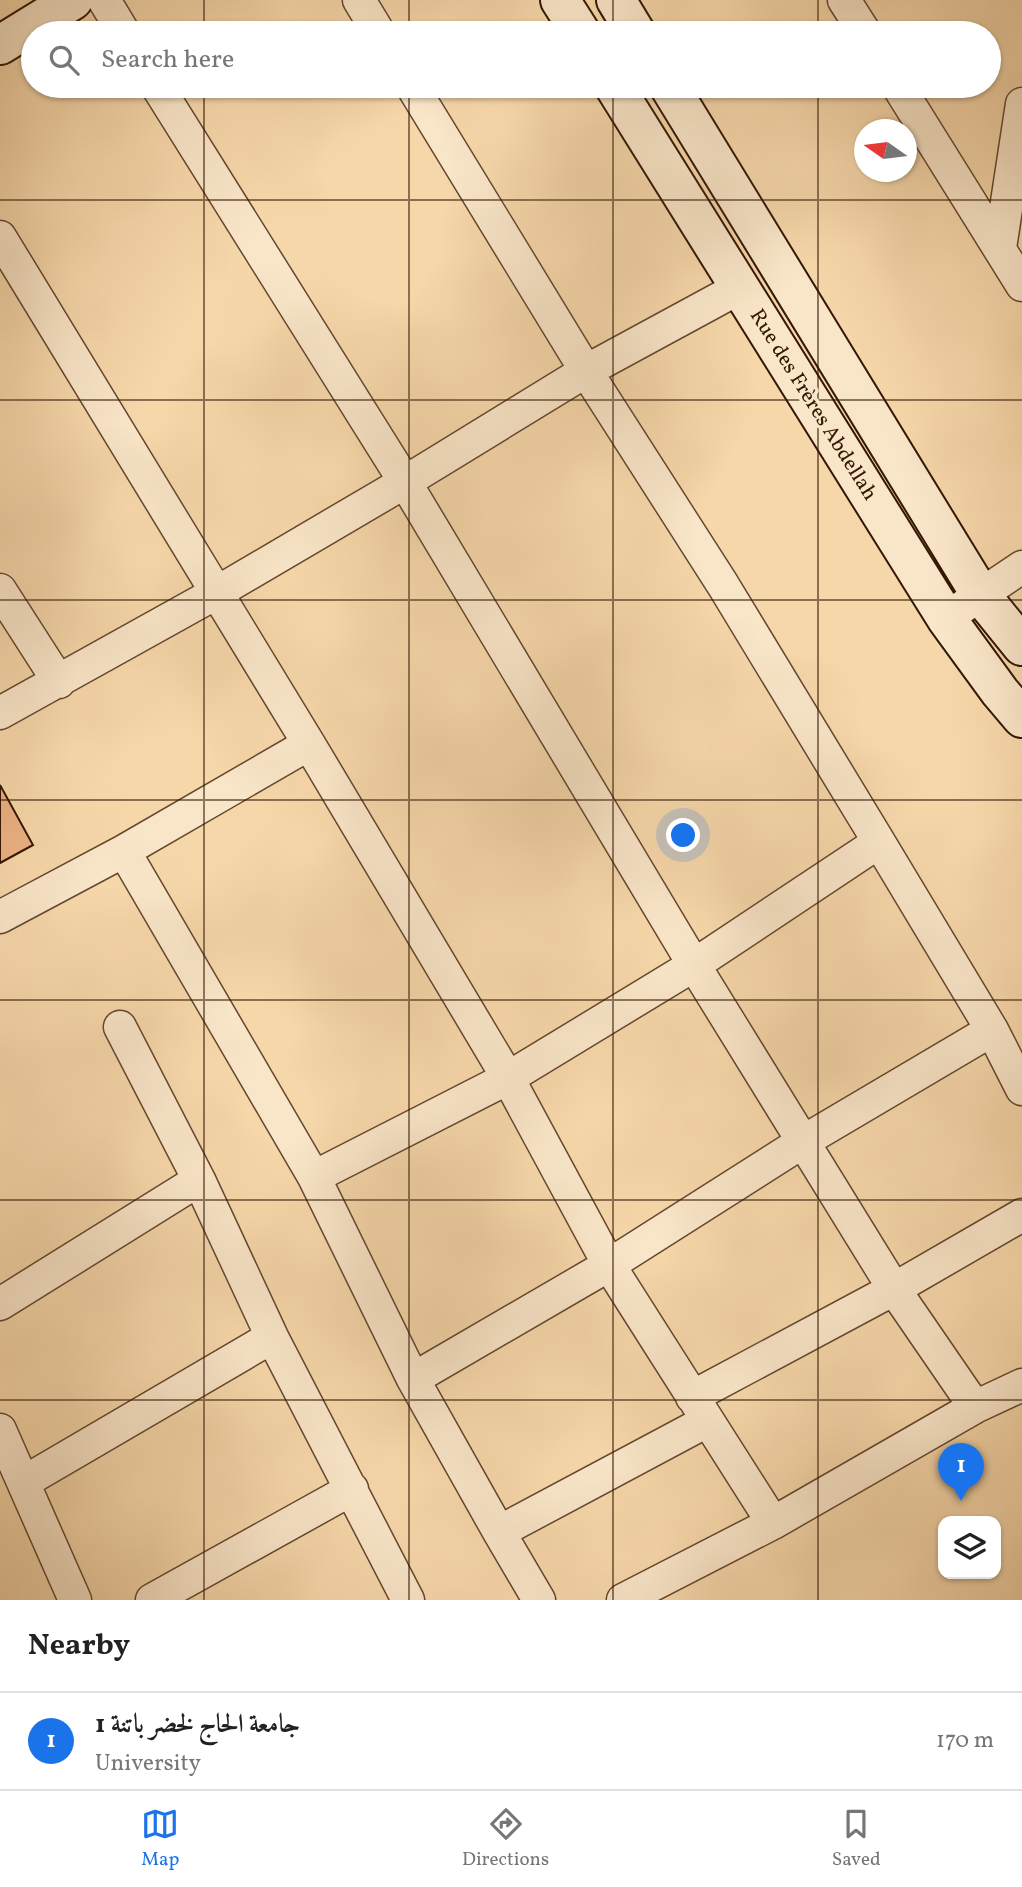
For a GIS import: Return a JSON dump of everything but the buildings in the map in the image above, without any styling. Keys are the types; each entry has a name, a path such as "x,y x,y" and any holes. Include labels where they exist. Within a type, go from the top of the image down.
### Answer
{"main road":[{"path":"39,21 73,0"},
{"path":"561,0 574,21"},
{"path":"616,0 629,21"},
{"path":"0,45 21,32"},
{"name":"Rue des Frères Abdellah","path":"621,98 946,618 1022,718"},
{"name":"Rue des Frères Abdellah","path":"676,98 981,594 1022,646"}],"street":[{"path":"104,0 117,21"},
{"path":"359,0 372,21"},
{"path":"844,0 857,21"},
{"path":"165,98 405,482 694,965 894,1289 975,1407"},
{"path":"419,98 586,371 723,585 992,1030 1022,1089"},
{"path":"906,98 1022,285"},
{"path":"1000,248 1022,104"},
{"path":"0,237 309,744 508,1078 609,1265 773,1523"},
{"path":"0,713 216,593 586,371 739,288"},
{"path":"946,618 1022,567"},
{"path":"0,590 59,682"},
{"path":"0,917 124,851 309,744"},
{"path":"314,1177 508,1078 694,965 879,842"},
{"path":"124,851 314,1177 413,1379 539,1600"},
{"path":"120,1027 199,1180 272,1337 408,1600"},
{"path":"413,1379 609,1265 804,1141 992,1030"},
{"path":"0,1304 199,1180"},
{"path":"499,1532 894,1289 1022,1215"},
{"path":"24,1482 272,1337"},
{"path":"623,1600 773,1523 975,1407 1022,1385"},
{"path":"0,1430 75,1600"},
{"path":"152,1600 352,1489"}],"place":[{"name":"جامعة الحاج لخضر باتنة 1","path":"961,1501"}]}
